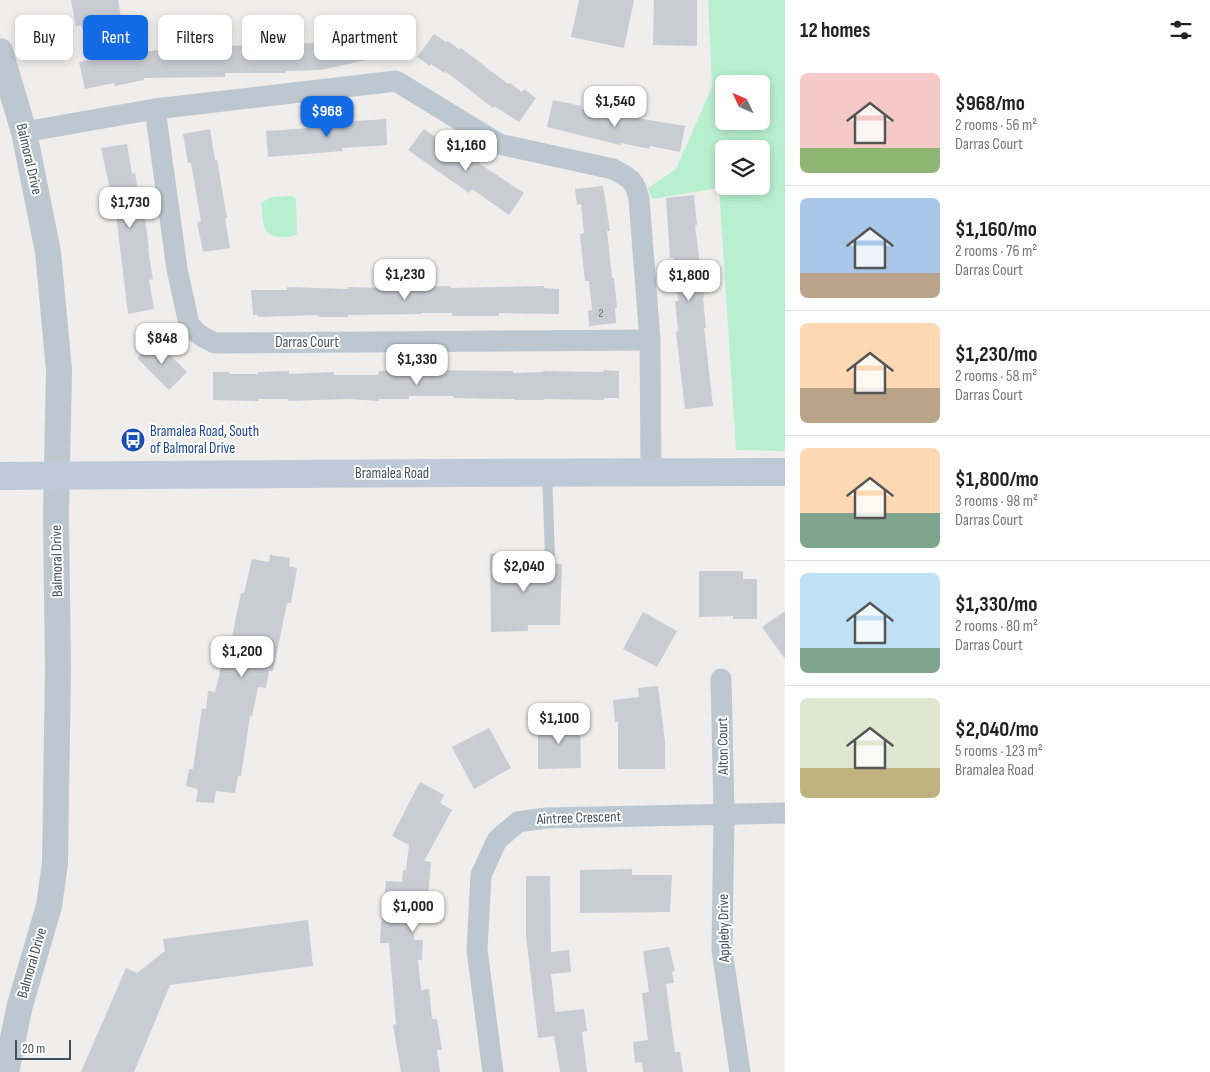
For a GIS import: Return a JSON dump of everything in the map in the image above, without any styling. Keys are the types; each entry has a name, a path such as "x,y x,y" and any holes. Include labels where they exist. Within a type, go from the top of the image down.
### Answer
{"main road":[{"name":"Bramalea Road","path":"0,476 785,472"}],"street":[{"name":"Balmoral Drive","path":"0,51 24,132 49,262 59,370 57,477 58,705 55,863 49,906 20,1005 6,1072"},
{"path":"24,132 155,109 396,81 499,144 613,170 626,176 636,186 639,198 650,340 651,472"},
{"name":"Darras Court","path":"155,109 177,269 189,324 203,338 215,343 650,340"},
{"name":"Alton Court","path":"722,679 724,814"},
{"name":"Aintree Crescent","path":"493,1072 477,950 481,875 496,840 518,822 546,818 785,813"},
{"name":"Appleby Drive","path":"724,814 722,950 740,1072"},
{"path":"0,1021 31,970"}],"lane":[{"path":"547,473 550,555"}],"green space":[{"path":"708,0 785,0 785,451 736,450 719,195 770,195 770,140 715,140 715,189 652,199 648,188 676,169 712,87"},
{"path":"291,196 296,199 297,234 286,237 269,234 264,226 261,203 271,197"}],"building":[{"path":"71,0 118,0 121,15 83,15 83,31 81,25 76,26"},
{"path":"579,0 634,0 624,48 571,37"},
{"path":"654,0 697,0 697,46 653,45"},
{"path":"434,34 460,50 461,48 508,84 510,83 522,92 524,89 536,98 519,122 494,106 493,108 445,71 444,73 431,64 430,66 417,57"},
{"path":"304,43 314,43 314,60 366,60 321,70 286,71 286,73 225,73 225,77 144,78 144,80 115,86 114,83 85,89 79,62 89,60 148,60 148,52 158,50 158,60 232,60 232,46 242,45 242,60 304,60"},
{"path":"553,100 582,106 581,109 625,118 625,116 685,126 680,152 650,146 650,149 621,143 620,145 547,127"},
{"path":"386,119 387,145 342,148 343,151 268,157 266,131 311,128 311,126 341,124 340,122"},
{"path":"210,129 227,218 225,218 230,248 203,252 197,222 201,221 191,163 188,163 183,134"},
{"path":"424,129 460,154 462,152 524,193 509,215 472,189 469,193 408,150"},
{"path":"127,144 132,174 135,173 140,203 142,203 145,218 153,279 149,280 154,309 128,314 117,222 101,148"},
{"path":"603,186 610,231 607,231 617,308 615,308 616,323 589,326 588,311 592,310 589,281 585,281 580,234 584,233 581,204 577,205 575,189"},
{"path":"694,195 697,225 695,225 704,298 706,328 704,328 713,406 685,409 676,332 678,331 675,301 678,301 674,258 670,258 666,198"},
{"path":"451,286 451,288 544,286 544,288 559,289 559,314 499,313 499,316 452,316 452,313 422,313 348,315 348,317 318,317 318,315 258,317 258,315 253,315 251,290 287,290 287,287 407,289 407,287"},
{"path":"155,340 187,372 169,390 137,358"},
{"path":"289,371 289,374 334,372 334,375 378,375 379,371 513,371 513,373 619,371 619,398 604,398 604,400 514,400 453,398 453,396 409,396 409,399 379,399 379,401 349,399 288,401 288,399 258,399 258,401 213,400 213,372 258,374 258,372"},
{"path":"516,552 527,564 562,564 560,625 528,625 528,631 491,632 490,554"},
{"path":"270,555 290,558 289,566 297,568 291,603 287,603 273,671 269,671 266,688 258,687 252,716 250,716 241,776 238,776 235,793 216,791 214,803 196,802 198,789 186,786 189,769 193,769 202,708 206,709 208,691 215,692 223,660 227,661 241,593 244,593 252,559 269,562"},
{"path":"699,571 743,571 743,579 757,579 757,619 733,619 733,616 699,617"},
{"path":"785,611 785,659 762,627"},
{"path":"643,612 677,631 657,667 623,649"},
{"path":"658,686 665,741 665,769 618,769 618,722 615,722 613,700 639,697 638,688"},
{"path":"538,722 580,722 581,768 538,769"},
{"path":"489,728 511,768 474,789 452,747"},
{"path":"420,782 444,795 440,803 452,810 424,861 431,862 427,908 414,906 414,940 423,940 422,960 418,960 421,990 429,989 432,1019 437,1019 442,1050 437,1050 440,1072 401,1072 393,1025 396,1024 389,943 380,943 386,881 402,882 403,870 406,870 409,845 392,836"},
{"path":"632,869 632,875 672,875 670,912 580,913 580,870"},
{"path":"526,876 550,876 551,952 569,950 571,972 551,974 555,1012 584,1009 587,1031 582,1032 587,1072 560,1072 554,1036 538,1038 526,935"},
{"path":"308,920 313,966 170,985 134,1072 81,1072 126,968 137,973 165,951 163,939"},
{"path":"669,947 675,971 672,972 674,983 666,984 675,1052 680,1052 683,1072 643,1072 642,1062 635,1063 633,1042 648,1040 642,993 649,992 643,951"}],"place":[{"name":"Bramalea Road, South of Balmoral Drive","path":"133,440"}]}
